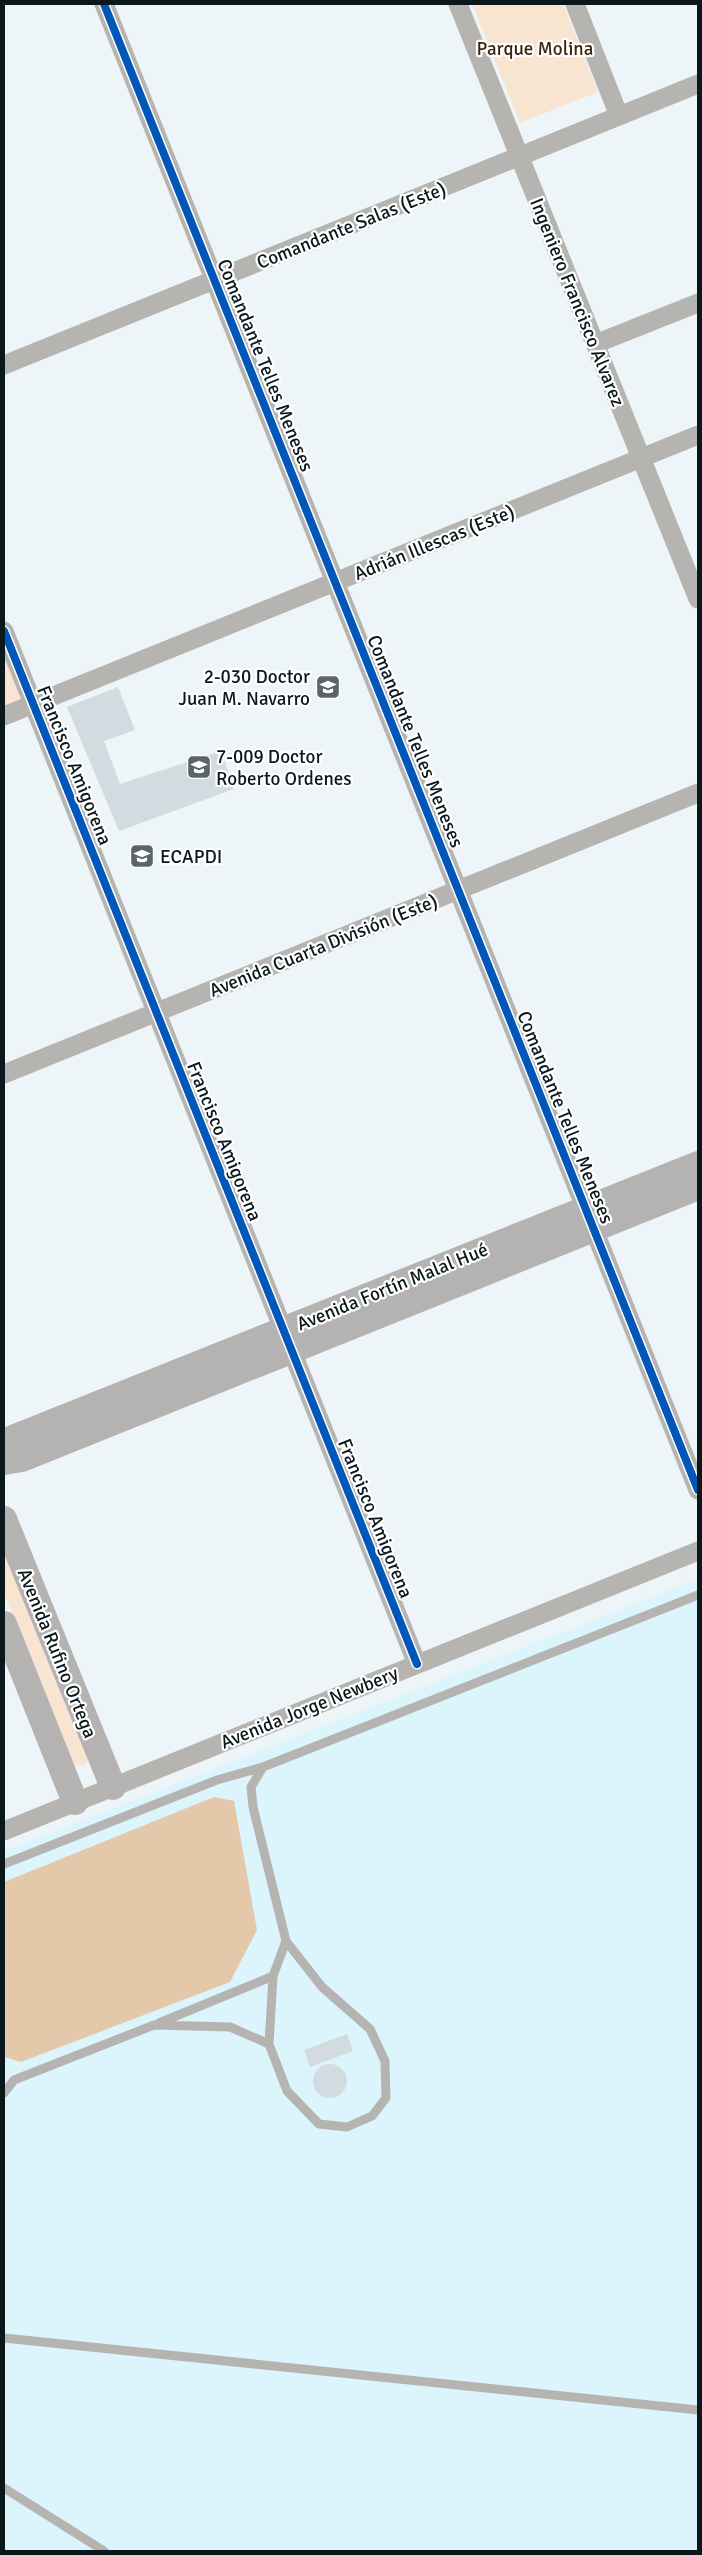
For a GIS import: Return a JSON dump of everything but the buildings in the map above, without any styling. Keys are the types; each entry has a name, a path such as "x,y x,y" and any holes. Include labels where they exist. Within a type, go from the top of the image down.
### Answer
{"street":[{"name":"Comandante Telles Meneses","path":"104,4 698,1490"},
{"name":"Ingeniero Francisco Alvarez","path":"458,4 698,599"},
{"path":"575,4 619,116"},
{"name":"Comandante Salas (Este)","path":"4,365 698,84"},
{"path":"595,344 698,303"},
{"name":"Adrián Illescas (Este)","path":"4,716 698,436"},
{"name":"Francisco Amigorena","path":"4,631 417,1664"},
{"name":"Avenida Cuarta División (Este)","path":"4,1074 698,793"},
{"name":"Avenida Fortín Malal Hué","path":"4,1445 10,1439 287,1340 590,1219 698,1164"},
{"name":"Avenida Fortín Malal Hué","path":"590,1219 698,1187"},
{"name":"Avenida Fortín Malal Hué","path":"4,1462 32,1455 287,1340"},
{"name":"Avenida Rufino Ortega","path":"4,1519 113,1787"},
{"name":"Avenida Jorge Newbery","path":"4,1831 698,1551"},
{"name":"Avenida Rufino Ortega","path":"4,1624 75,1802"}],"lane":[{"path":"4,1864 218,1780 262,1767 698,1595"},
{"path":"262,1767 251,1787 252,1807 286,1941 322,1987 370,2029 385,2061 386,2098 372,2116 347,2127 319,2124 287,2091 269,2044 273,1976 286,1941"},
{"path":"4,2093 14,2080 273,1976"},
{"path":"154,2025 230,2027 269,2044"},
{"path":"4,2338 698,2410"},
{"path":"4,2488 104,2551"}],"shaded area":[{"path":"698,1579 698,2551 4,2551 4,1851"},
{"path":"214,1797 234,1801 257,1930 230,1982 21,2062 4,2057 4,1882"}],"green space":[{"name":"Parque Molina","path":"472,4 563,4 598,92 520,123"},
{"path":"4,631 33,704 4,716"},
{"path":"4,1544 88,1754 88,1761 83,1766 76,1765 71,1760 4,1593"}],"cycle path":[{"path":"104,4 698,1490"},
{"path":"4,631 417,1664"}],"place":[{"name":"2-030 Doctor Juan M. Navarro","path":"328,687"},
{"name":"7-009 Doctor Roberto Ordenes","path":"199,767"},
{"name":"ECAPDI","path":"142,856"}]}
